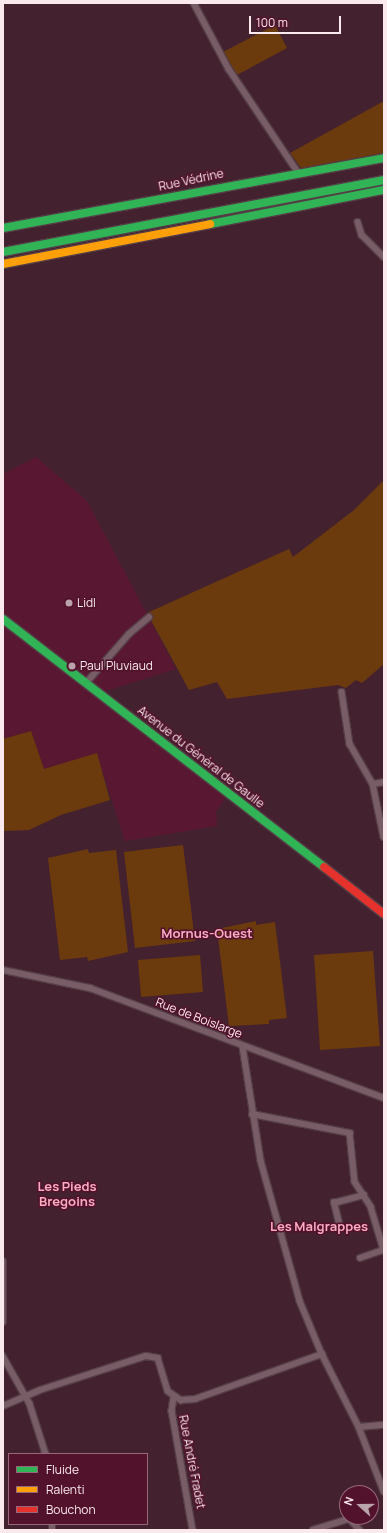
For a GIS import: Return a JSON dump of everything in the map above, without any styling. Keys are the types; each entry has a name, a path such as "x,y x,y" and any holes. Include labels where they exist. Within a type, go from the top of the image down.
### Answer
{"main road":[{"name":"Rue Védrine","path":"3,228 298,172 384,158"},
{"path":"3,252 384,180"},
{"path":"3,264 384,190"},
{"name":"Avenue du Général de Gaulle","path":"3,619 383,911"}],"street":[{"path":"194,3 233,75 298,172"},
{"path":"358,222 362,234 384,256"},
{"path":"86,683 130,634 149,617"},
{"path":"342,692 350,744 373,784 384,837"},
{"path":"373,784 384,782"},
{"name":"Rue de Boislarge","path":"3,970 90,988 243,1047 384,1098"},
{"path":"243,1047 252,1114 261,1161 293,1278 322,1354 359,1427 384,1491"},
{"path":"252,1114 350,1133 355,1182 371,1207 383,1250 360,1258"},
{"path":"339,1223 334,1203 364,1195"},
{"path":"3,1261 3,1322"},
{"path":"3,1406 26,1396 155,1356 162,1364 168,1391 174,1398 195,1398 322,1354"},
{"path":"3,1356 26,1396 46,1453"},
{"name":"Rue André Fradet","path":"174,1398 172,1411 193,1530"},
{"path":"359,1427 384,1425"},
{"path":"313,1530 350,1519 360,1530"}],"shaded area":[{"path":"275,25 287,48 237,75 223,52"},
{"path":"384,101 384,153 301,168 290,153"},
{"path":"36,457 87,501 176,669 103,692 227,795 216,812 217,826 125,841 97,754 44,769 31,731 3,739 3,474"},
{"path":"384,480 384,664 362,683 356,680 346,688 338,685 227,699 217,682 189,690 147,613 289,549 293,557 354,510"},
{"path":"31,731 44,769 97,753 110,800 61,815 29,830 3,831 3,739"},
{"path":"183,845 195,941 135,948 124,852"},
{"path":"88,849 89,853 116,850 128,952 88,961 87,957 60,960 48,858"},
{"path":"256,921 256,925 275,922 287,1018 269,1020 269,1024 229,1026 217,929"},
{"path":"373,951 380,1046 320,1050 314,955"},
{"path":"200,955 203,992 141,997 138,960"}],"traffic: fast":[{"path":"3,228 384,158"},
{"path":"3,252 384,180"},
{"path":"210,224 384,190"},
{"path":"3,619 324,867"}],"traffic: slow":[{"path":"3,264 210,224"}],"traffic: jam":[{"path":"324,867 384,914"}],"place":[{"name":"Lidl","path":"69,603"},
{"name":"Paul Pluviaud","path":"72,666"}],"district":[{"name":"Mornus-Ouest","path":"207,933"},
{"name":"Les Pieds Bregoins","path":"67,1194"},
{"name":"Les Malgrappes","path":"319,1226"}]}
